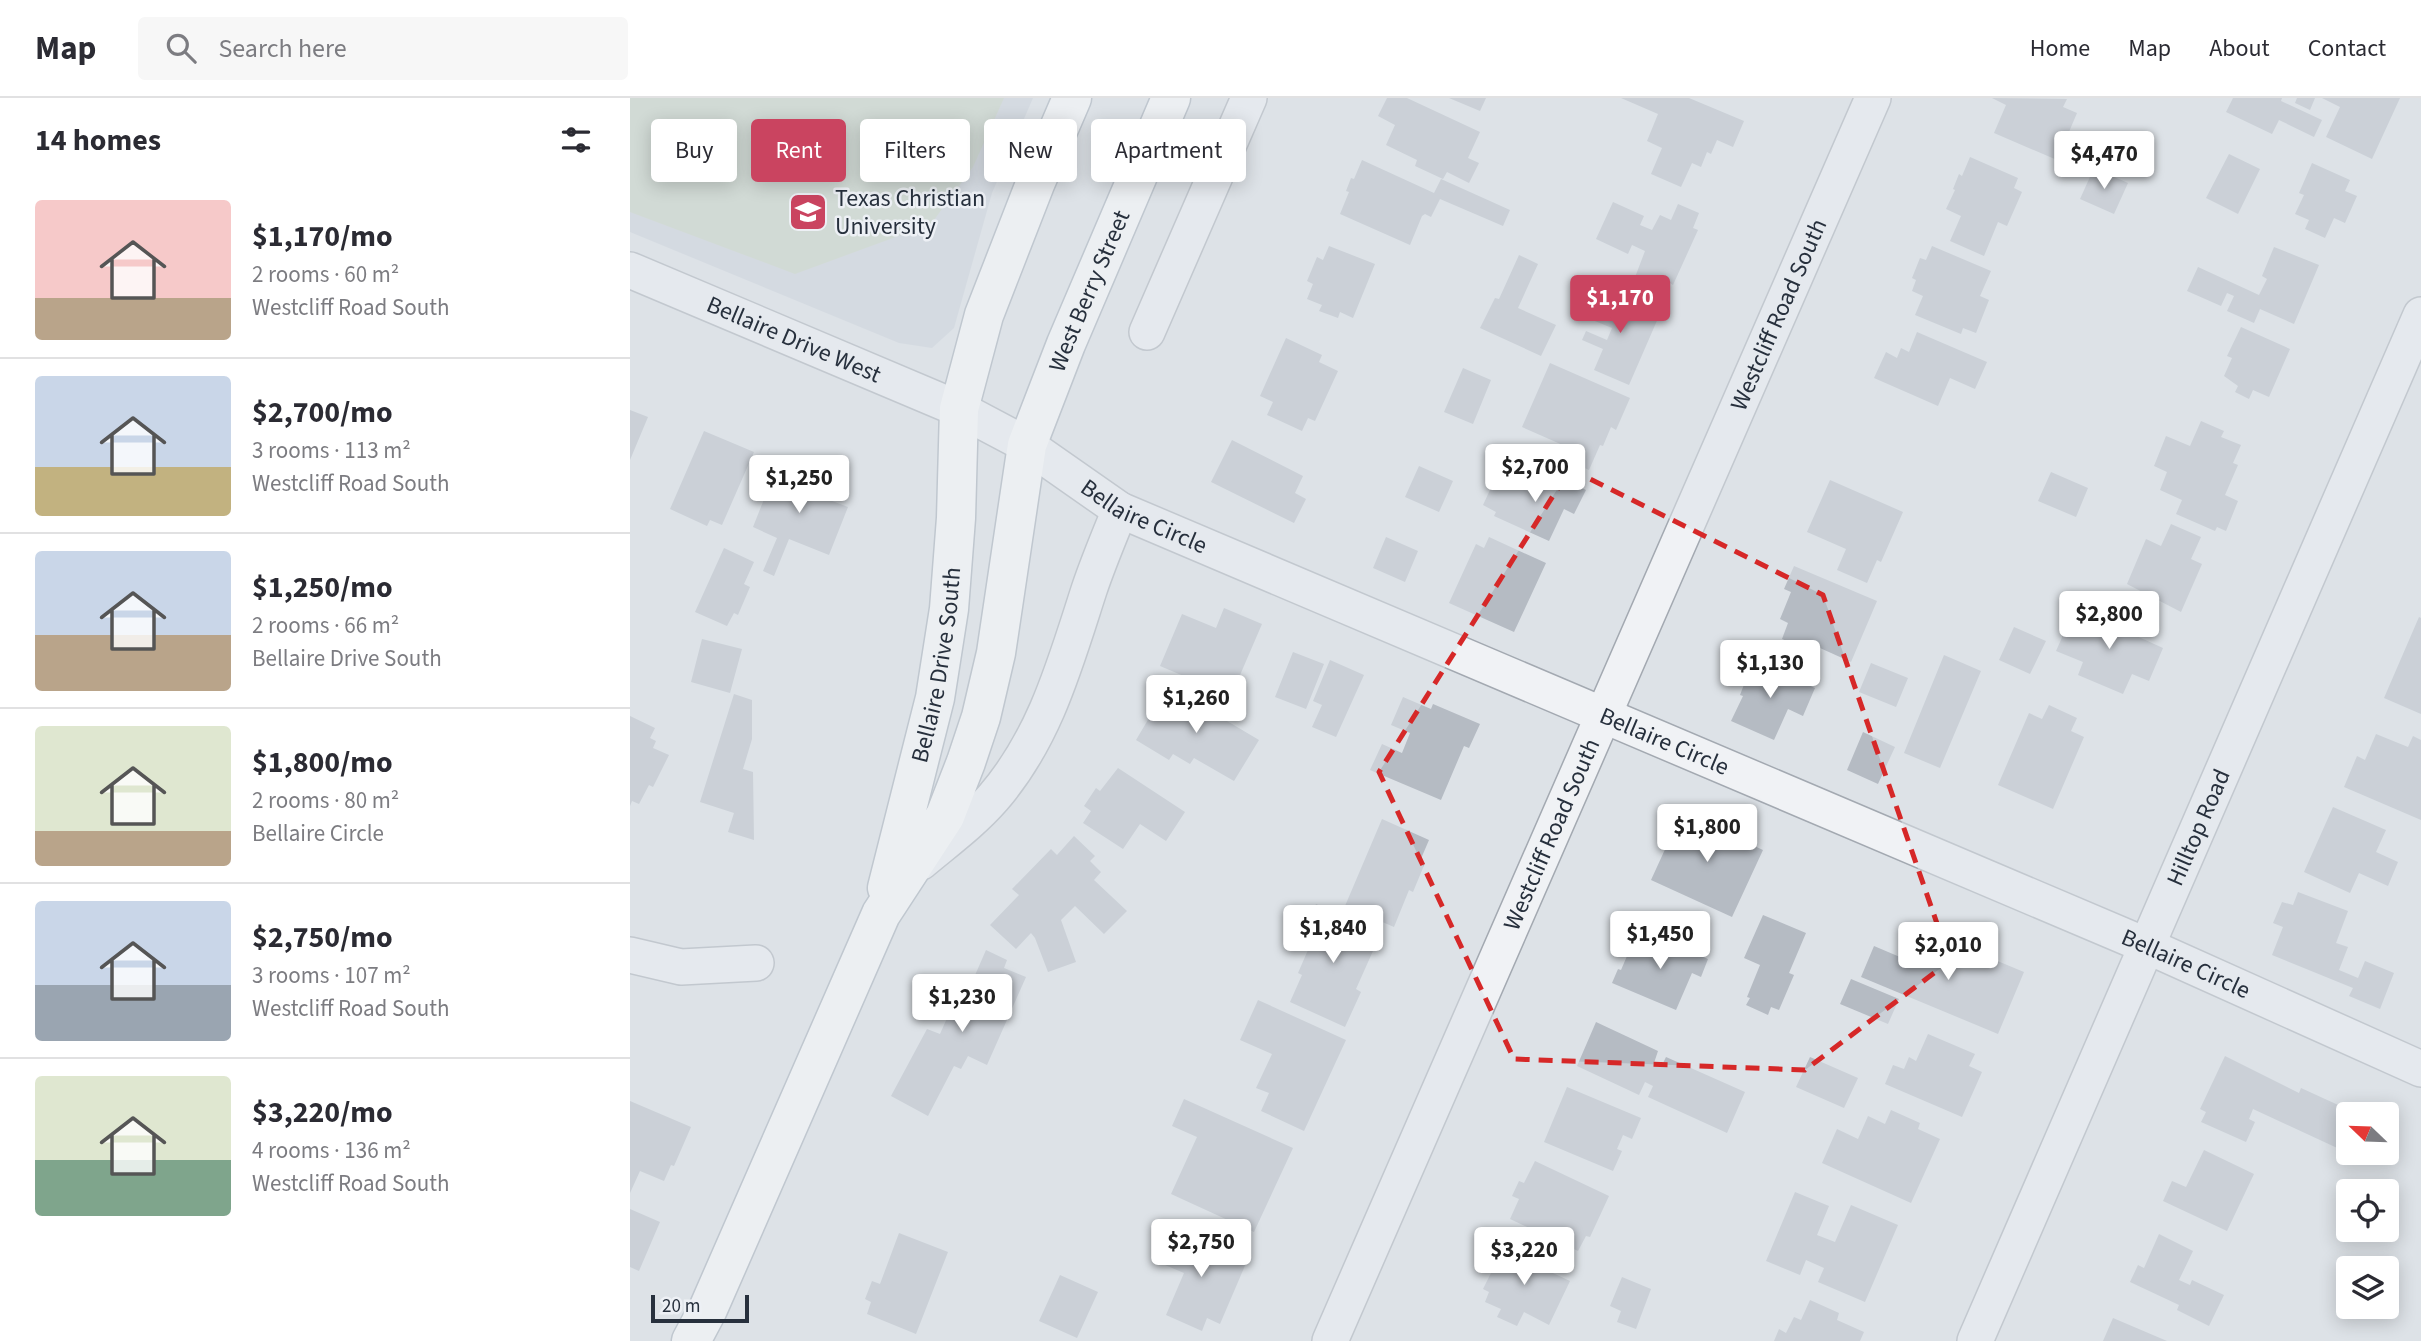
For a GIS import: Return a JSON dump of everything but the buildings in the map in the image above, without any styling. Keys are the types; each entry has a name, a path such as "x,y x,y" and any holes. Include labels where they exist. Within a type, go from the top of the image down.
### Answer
{"main road":[{"path":"959,409 984,315 1072,98"},
{"name":"West Berry Street","path":"1027,446 1066,344 1171,98"},
{"name":"Bellaire Drive South","path":"691,1341 708,1309 881,914 935,698 947,621 956,518 959,409"},
{"name":"Bellaire Drive South","path":"881,914 945,816 981,717 996,653 1027,446"}],"street":[{"path":"1147,332 1249,98"},
{"name":"Westcliff Road South","path":"1330,1341 1873,98"},
{"name":"Bellaire Drive West","path":"630,270 959,409"},
{"name":"Hilltop Road","path":"1975,1341 2421,315"},
{"name":"Bellaire Circle","path":"959,409 1027,446 1120,510 2145,946 2421,1069"},
{"name":"Bellaire Drive South","path":"909,872 975,818 1002,787 1035,737 1067,661 1089,589 1120,510"},
{"path":"630,955 681,967 756,963"}],"highlighted area":[{"path":"1570,469 1823,595 1950,961 1805,1070 1514,1059 1379,772"}],"shaded area":[{"name":"Texas Christian University","path":"630,98 1033,98 1024,119 984,119 984,182 997,182 954,328 932,348 899,343 630,232"}],"green space":[{"path":"630,98 1004,98 995,119 984,119 984,143 970,171 970,119 860,119 860,182 962,182 931,224 795,274 630,212"}],"place":[{"name":"Texas Christian University","path":"808,212"}]}
